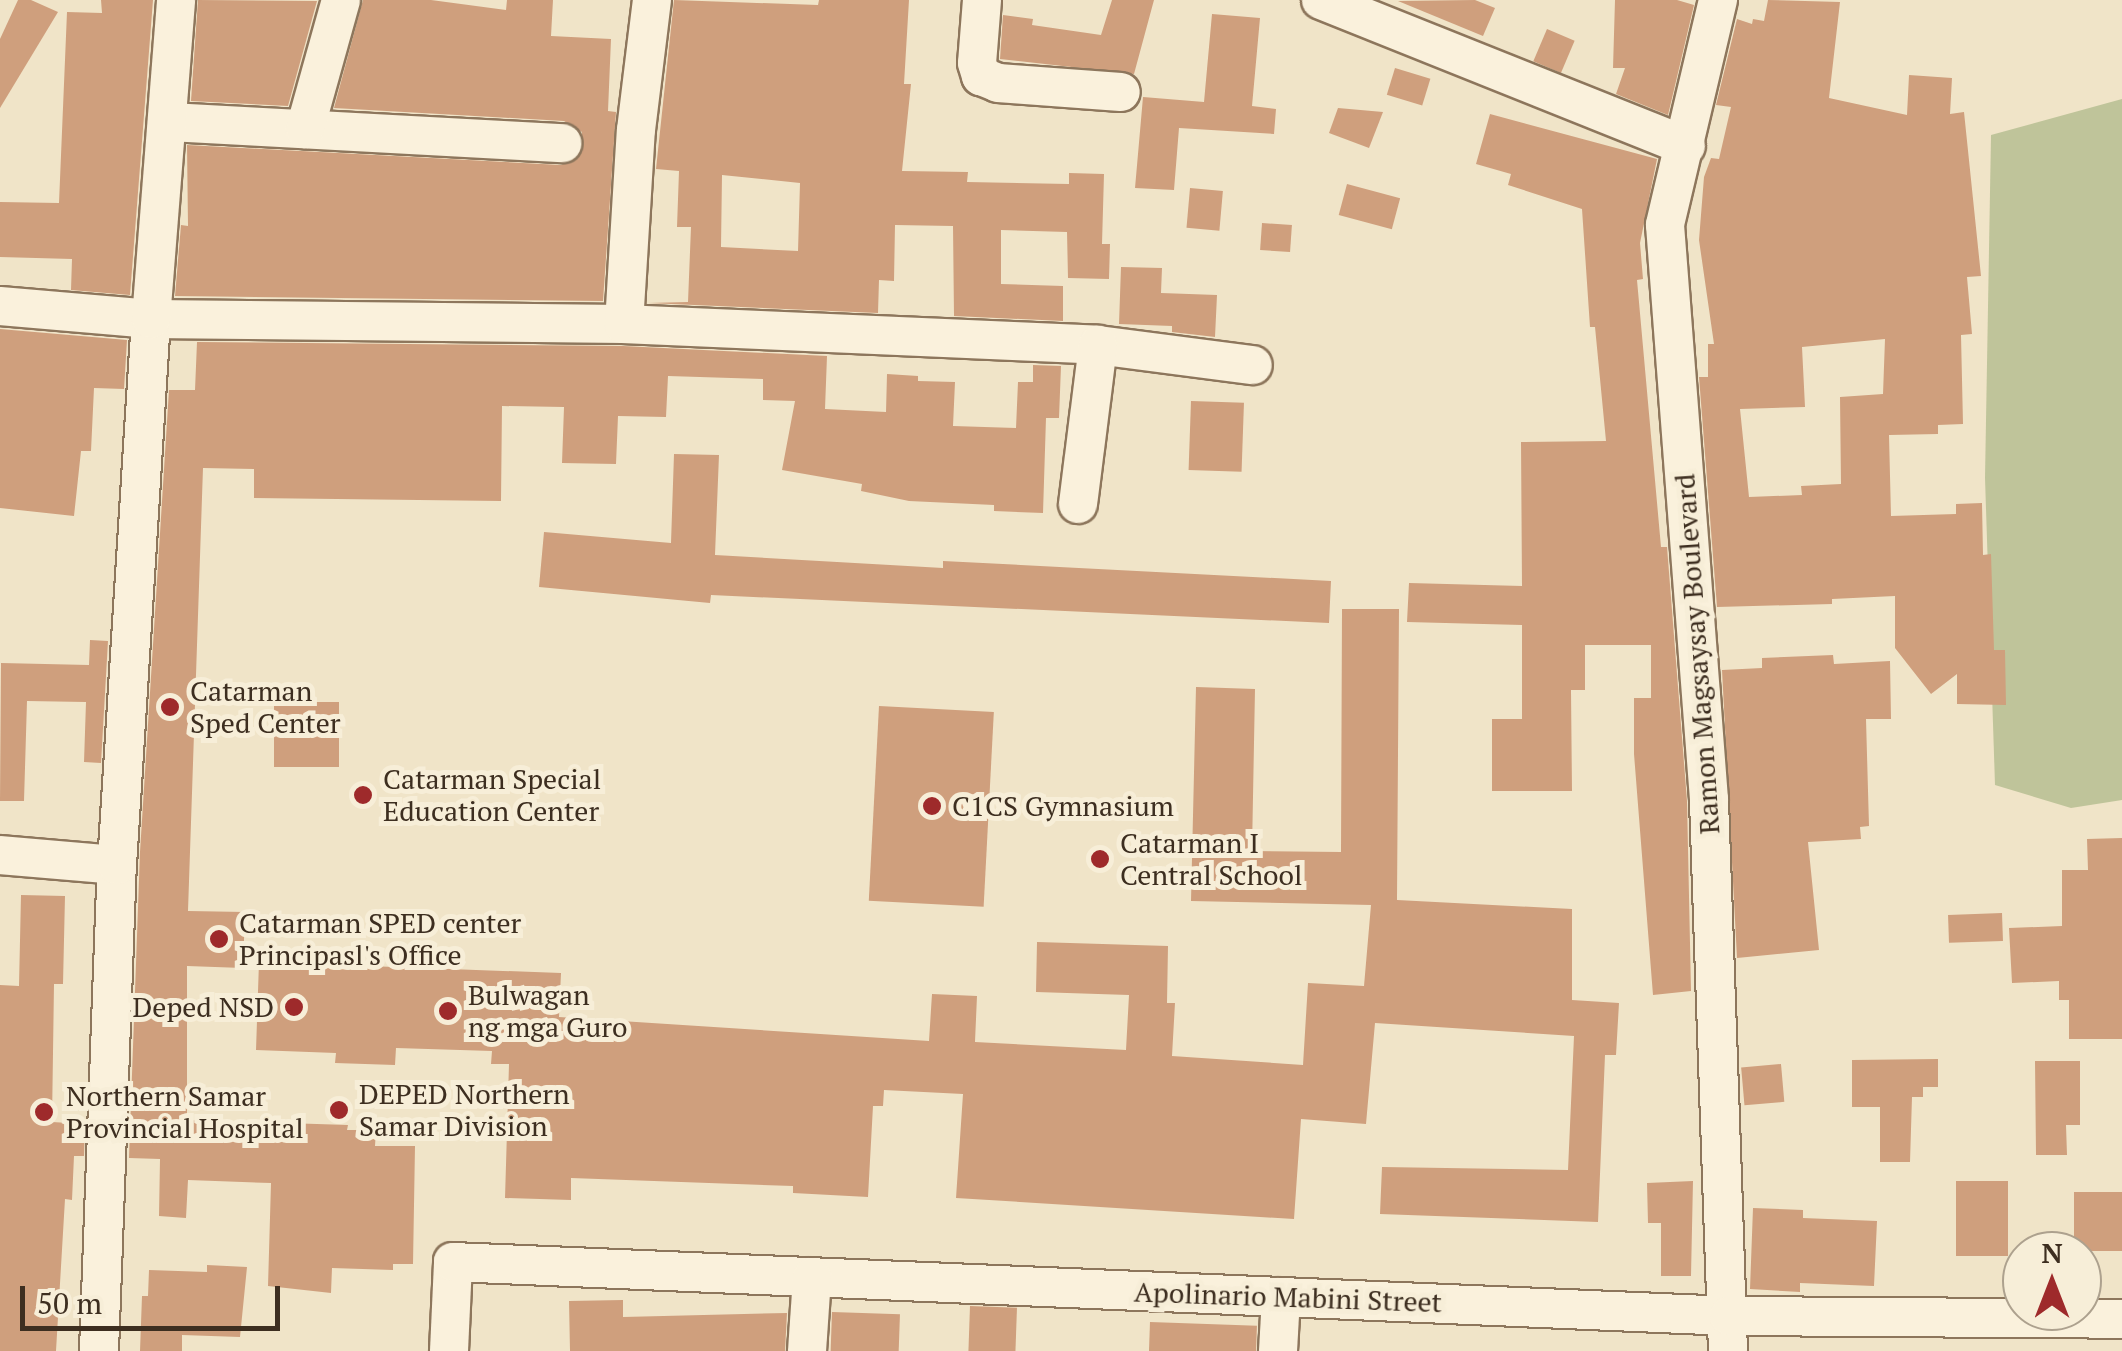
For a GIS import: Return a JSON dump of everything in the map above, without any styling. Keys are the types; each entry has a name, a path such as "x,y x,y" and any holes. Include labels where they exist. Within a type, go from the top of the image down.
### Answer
{"street":[{"path":"99,1351 117,865 151,319 170,122 176,0"},
{"path":"305,128 341,0"},
{"path":"624,324 636,130 652,0"},
{"path":"982,0 977,63 980,76 998,83 1121,92"},
{"path":"1321,0 1686,146"},
{"name":"Ramon Magsaysay Boulevard","path":"1718,0 1665,225 1709,800 1728,1333"},
{"path":"170,122 562,144"},
{"path":"0,306 151,319 624,324 1098,345 1252,365"},
{"path":"1078,504 1098,345"},
{"path":"0,855 117,865"},
{"name":"Apolinario Mabini Street","path":"449,1351 454,1262 1281,1297 1728,1333 2122,1319"},
{"path":"807,1351 812,1277"},
{"path":"1278,1351 1281,1297"}],"green space":[{"path":"2122,99 2122,800 2071,808 1995,785 1985,478 1991,135"}],"building":[{"path":"18,0 31,0 58,12 0,108 0,39"},
{"path":"101,0 153,0 130,295 71,290 72,259 0,257 0,202 59,203 67,12 102,13"},
{"path":"198,0 317,1 288,106 191,101"},
{"path":"363,0 431,0 506,10 507,0 553,0 551,36 611,39 608,111 616,112 603,301 175,296 181,225 188,226 187,145 561,165 581,154 582,132 564,121 334,108"},
{"path":"674,0 818,5 819,0 909,0 904,84 911,84 902,171 968,172 967,182 1069,184 1069,173 1104,174 1102,244 1110,244 1109,279 1068,278 1067,232 1001,230 1001,284 1063,286 1063,321 954,316 953,226 895,225 894,281 879,280 878,313 648,303 688,302 691,227 677,227 679,171 656,169","holes":["722,175 800,183 798,251 721,247"]},
{"path":"1112,0 1154,0 1134,74 1000,59 1003,15 1033,19 1032,25 1101,35"},
{"path":"1475,0 1495,8 1483,36 1398,1"},
{"path":"1615,0 1677,0 1694,5 1668,115 1616,94 1625,68 1613,68"},
{"path":"1768,0 1840,2 1829,98 1907,115 1909,75 1952,78 1950,114 1964,112 1981,276 1967,277 1972,334 1961,335 1963,424 1938,425 1938,434 1889,435 1891,516 1956,514 1956,504 1982,503 1983,555 1991,554 1994,650 2005,650 2006,705 1957,704 1957,674 1931,694 1895,648 1895,596 1832,599 1832,604 1717,607 1699,377 1708,377 1708,344 1714,344 1699,240 1704,177 1711,158 1719,159 1731,107 1716,105 1737,19 1752,24 1753,19 1764,21","holes":["1885,339 1883,394 1840,397 1841,484 1801,486 1802,495 1749,497 1740,409 1805,407 1802,347"]},
{"path":"1212,14 1260,18 1252,106 1276,109 1274,134 1179,128 1174,190 1135,188 1143,97 1204,102"},
{"path":"1547,29 1575,41 1561,73 1533,61"},
{"path":"1395,68 1430,79 1422,106 1387,95"},
{"path":"1338,108 1383,112 1369,148 1329,133"},
{"path":"1490,114 1657,159 1640,243 1643,279 1637,280 1661,547 1667,547 1687,801 1691,991 1653,995 1634,754 1634,698 1651,698 1651,645 1585,645 1585,690 1571,690 1572,791 1492,791 1492,719 1522,719 1522,625 1407,622 1409,583 1522,586 1521,442 1606,441 1595,327 1590,327 1582,209 1508,185 1511,174 1476,164"},
{"path":"1347,184 1400,198 1392,229 1339,215"},
{"path":"1190,188 1223,191 1219,231 1187,228"},
{"path":"1262,223 1292,225 1290,252 1260,250"},
{"path":"1121,267 1162,268 1161,293 1217,295 1215,337 1172,332 1172,326 1119,324"},
{"path":"0,329 127,340 124,389 94,388 91,451 81,451 74,516 0,508"},
{"path":"197,342 623,346 827,356 825,409 886,412 887,374 918,376 918,381 955,382 953,426 1016,428 1018,382 1033,382 1033,365 1061,366 1059,418 1046,418 1043,513 994,511 994,505 909,501 861,491 862,484 782,470 795,401 763,400 763,379 668,376 666,417 618,416 616,464 562,463 564,407 502,406 501,501 254,498 254,469 203,468 188,911 245,912 243,968 187,966 187,1120 348,1125 347,1130 376,1130 375,1146 415,1146 413,1264 393,1264 393,1270 332,1268 331,1293 268,1286 271,1183 188,1180 186,1218 159,1216 160,1159 129,1158 140,852 169,390 195,390"},
{"path":"1191,401 1244,403 1242,472 1189,470"},
{"path":"674,454 719,455 715,555 943,568 943,561 1331,581 1329,623 711,595 710,603 539,587 544,532 671,543"},
{"path":"1342,609 1399,609 1397,900 1572,909 1572,1000 1619,1003 1616,1055 1605,1055 1598,1222 1380,1214 1382,1167 1568,1170 1574,1036 1375,1023 1366,1124 1301,1119 1294,1219 956,1198 963,1094 884,1090 883,1106 873,1106 868,1197 793,1193 793,1186 571,1178 571,1200 505,1198 509,1064 491,1064 492,1051 396,1048 395,1065 335,1063 336,1053 256,1050 259,962 561,973 559,1017 929,1041 932,994 977,996 975,1042 1126,1050 1129,995 1036,992 1037,942 1168,946 1167,1003 1175,1003 1172,1056 1303,1065 1308,983 1364,986 1371,905 1191,901 1196,687 1255,689 1252,851 1341,852"},
{"path":"90,640 108,641 101,763 84,762 86,702 27,701 24,801 0,801 1,663 89,665"},
{"path":"1833,655 1834,664 1890,661 1891,719 1866,719 1869,826 1860,827 1861,839 1808,842 1819,950 1737,958 1722,670 1762,668 1762,658"},
{"path":"274,702 339,702 339,767 274,767"},
{"name":"C1CS Gymnasium","path":"879,706 994,712 984,907 869,901"},
{"path":"2122,838 2122,1039 2069,1039 2069,1000 2059,1000 2059,981 2012,983 2009,928 2062,926 2062,870 2088,870 2087,839"},
{"name":"Northern Samar Provincial Hospital","path":"21,895 65,896 63,984 54,984 52,1122 85,1124 84,1156 74,1156 72,1200 65,1199 56,1351 0,1351 0,985 19,986"},
{"path":"2002,913 2003,941 1949,943 1948,915"},
{"path":"1938,1059 1938,1087 1923,1087 1923,1097 1912,1097 1910,1162 1880,1162 1880,1107 1852,1107 1852,1060"},
{"path":"2035,1061 2080,1061 2080,1125 2066,1125 2067,1155 2036,1155"},
{"path":"1781,1064 1784,1102 1744,1105 1741,1067"},
{"path":"1693,1181 1691,1276 1661,1276 1661,1223 1648,1223 1647,1183"},
{"path":"1956,1181 2008,1181 2008,1231 2002,1231 2002,1256 1956,1256"},
{"path":"2074,1192 2122,1192 2122,1251 2102,1251 2102,1231 2074,1231"},
{"path":"1753,1208 1803,1210 1803,1218 1877,1221 1874,1286 1800,1283 1800,1292 1750,1289"},
{"path":"207,1265 247,1267 240,1337 182,1335 182,1351 140,1351 142,1296 148,1296 149,1270 207,1272"},
{"path":"623,1300 623,1317 787,1313 785,1351 570,1351 569,1301"},
{"path":"970,1306 1017,1308 1015,1351 968,1351"},
{"path":"832,1312 900,1314 899,1351 831,1351"},
{"path":"1150,1322 1257,1326 1256,1351 1149,1351"}],"place":[{"name":"Catarman Sped Center","path":"170,707"},
{"name":"Catarman Special Education Center","path":"363,795"},
{"name":"C1CS Gymnasium","path":"932,806"},
{"name":"Catarman I Central School","path":"1100,859"},
{"name":"Catarman SPED center Principasl's Office","path":"219,939"},
{"name":"Deped NSD","path":"294,1007"},
{"name":"Bulwagan ng mga Guro","path":"448,1011"},
{"name":"DEPED Northern Samar Division","path":"339,1110"},
{"name":"Northern Samar Provincial Hospital","path":"44,1112"}]}
